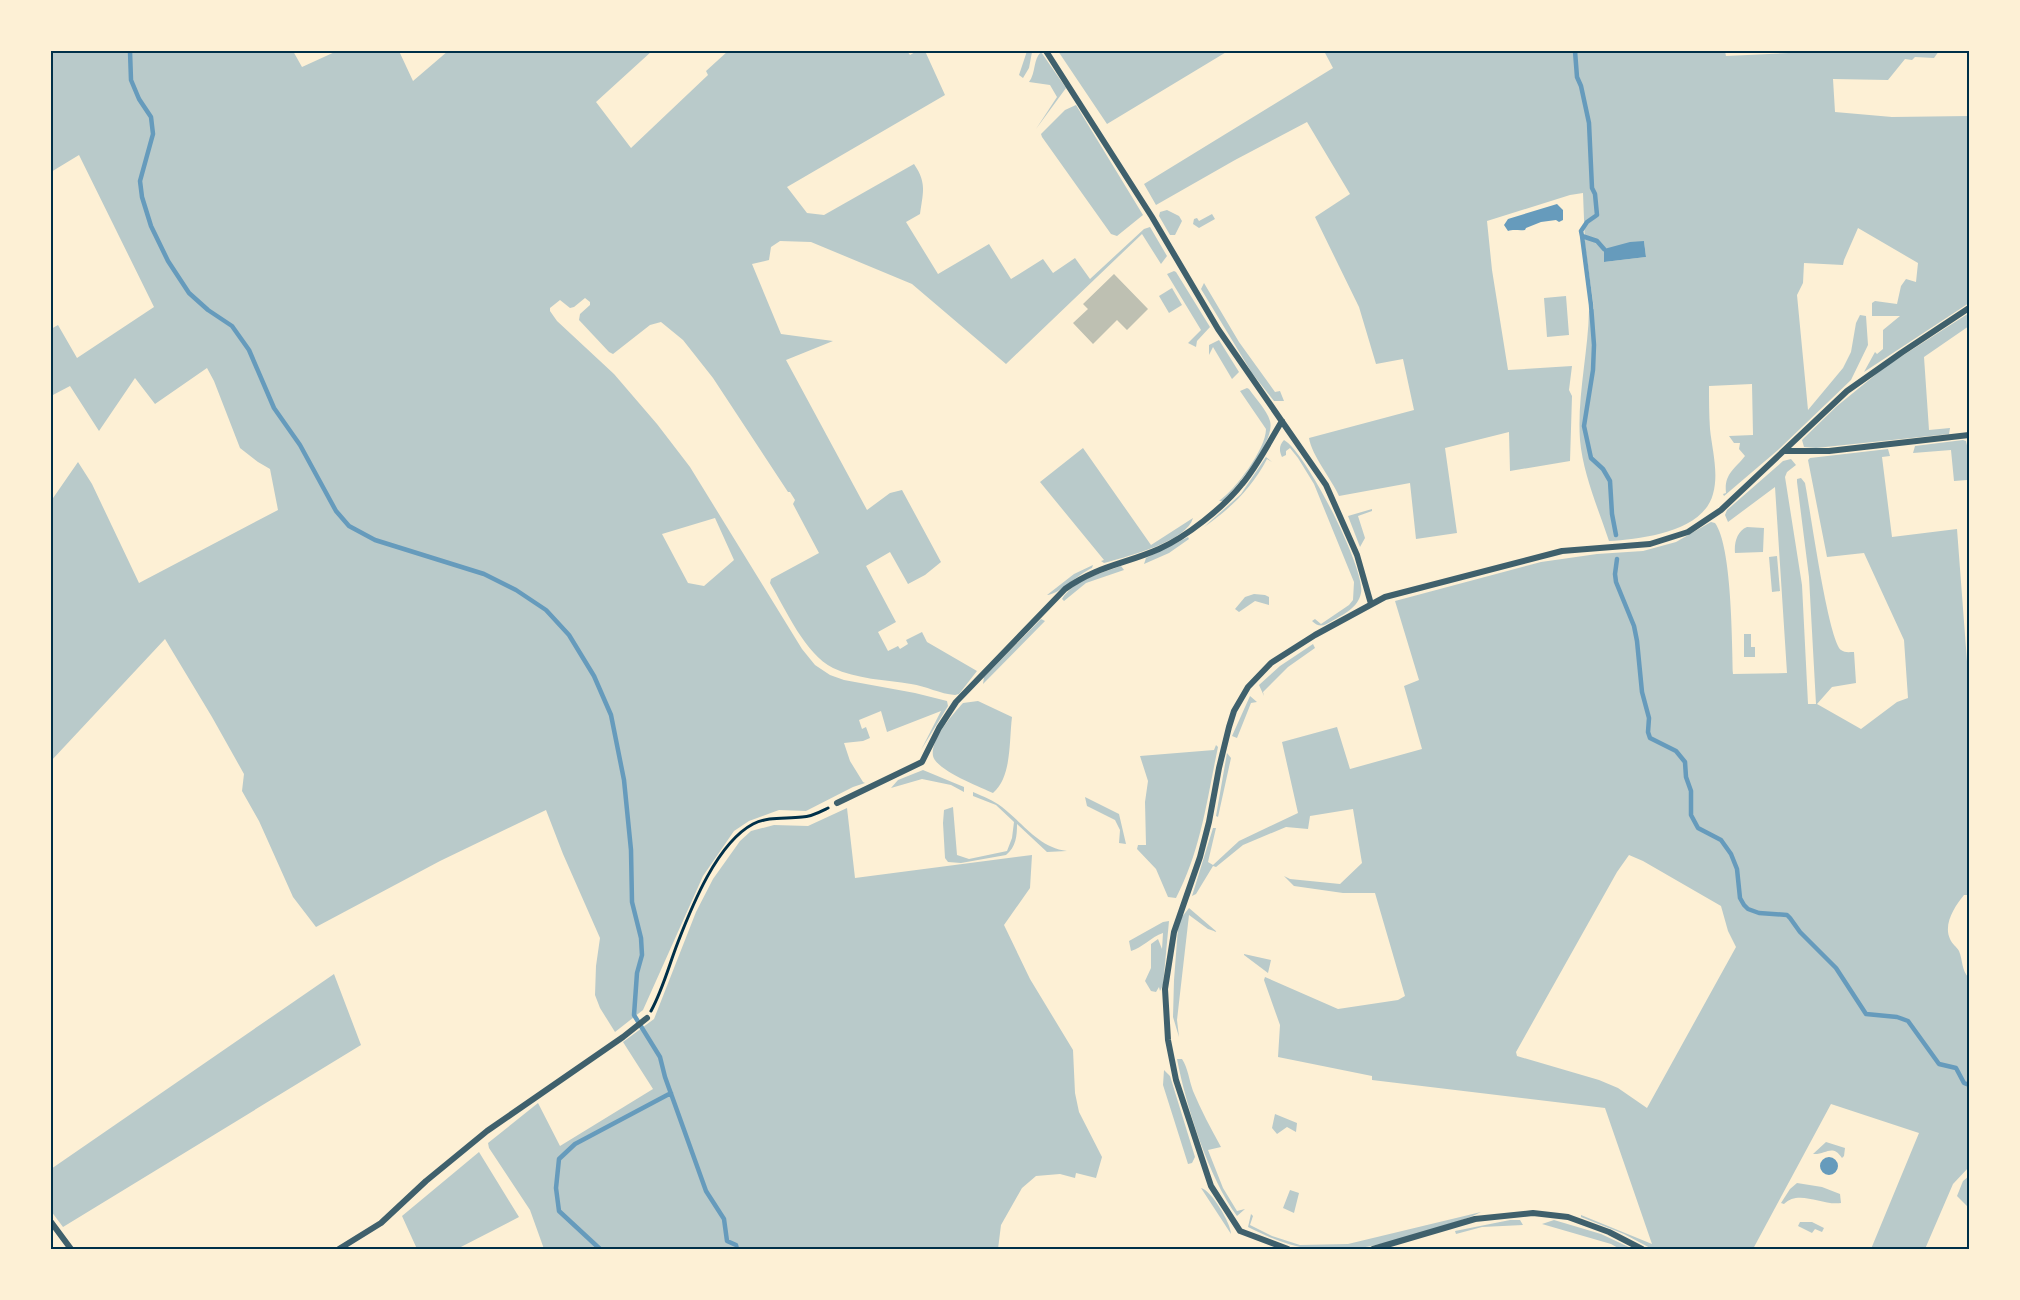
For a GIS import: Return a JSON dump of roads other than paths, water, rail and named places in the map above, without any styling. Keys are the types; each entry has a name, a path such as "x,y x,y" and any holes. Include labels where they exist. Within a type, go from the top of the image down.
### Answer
{"street":[{"path":"1046,51 1152,217 1218,329 1326,486 1357,555 1371,604"},
{"path":"1288,1249 1240,1231 1211,1186 1184,1108 1168,1040 1167,980 1174,932 1200,857 1225,741 1234,711 1241,698 1259,674 1271,663 1315,635 1385,597 1562,551 1650,544 1688,532 1721,510 1847,391 1901,352 1969,308"},
{"path":"837,803 922,762 939,728 956,702 1065,589 1101,568 1161,548 1176,540 1218,508 1242,485 1282,421"},
{"path":"1785,451 1829,451 1969,435"},
{"path":"339,1249 381,1222 487,1131 647,1018"},
{"path":"1373,1249 1475,1219 1533,1213 1568,1217 1609,1232 1642,1249"},
{"path":"51,1222 71,1249"}],"water":[{"path":"1557,204 1563,210 1563,220 1559,222 1556,220 1541,222 1525,230 1508,231 1504,225 1508,219"},
{"path":"1644,241 1646,257 1604,262 1604,249"},
{"path":"1825,1157 1833,1157 1838,1162 1836,1173 1825,1175 1820,1170 1820,1162"}],"waterway":[{"path":"130,51 131,80 139,99 151,117 153,134 140,181 142,197 151,226 168,261 189,293 208,310 232,326 249,350 274,408 300,445 336,511 349,526 375,540 484,574 516,590 546,610 569,635 594,676 611,715 624,780 631,850 632,902 641,938 642,955 637,973 634,1015 660,1057 706,1191 724,1219 727,1241 736,1245 737,1249"},
{"path":"1575,51 1577,77 1589,123 1592,188 1595,194 1597,215 1587,222 1581,231 1582,236 1597,241 1604,249"},
{"path":"1582,236 1594,345 1593,370 1584,426 1591,458 1603,469 1610,481 1616,535"},
{"path":"1617,559 1616,582 1634,626 1642,692 1649,718 1650,738 1676,751 1685,762 1686,777 1691,791 1691,815 1698,828 1721,840 1731,854 1737,869 1740,898 1744,905 1759,913 1787,915 1800,932 1836,968 1866,1014 1897,1017 1908,1021 1939,1064 1956,1068 1964,1083 1969,1085"},
{"path":"600,1249 559,1211 556,1188 559,1159 575,1144 671,1093"}]}
